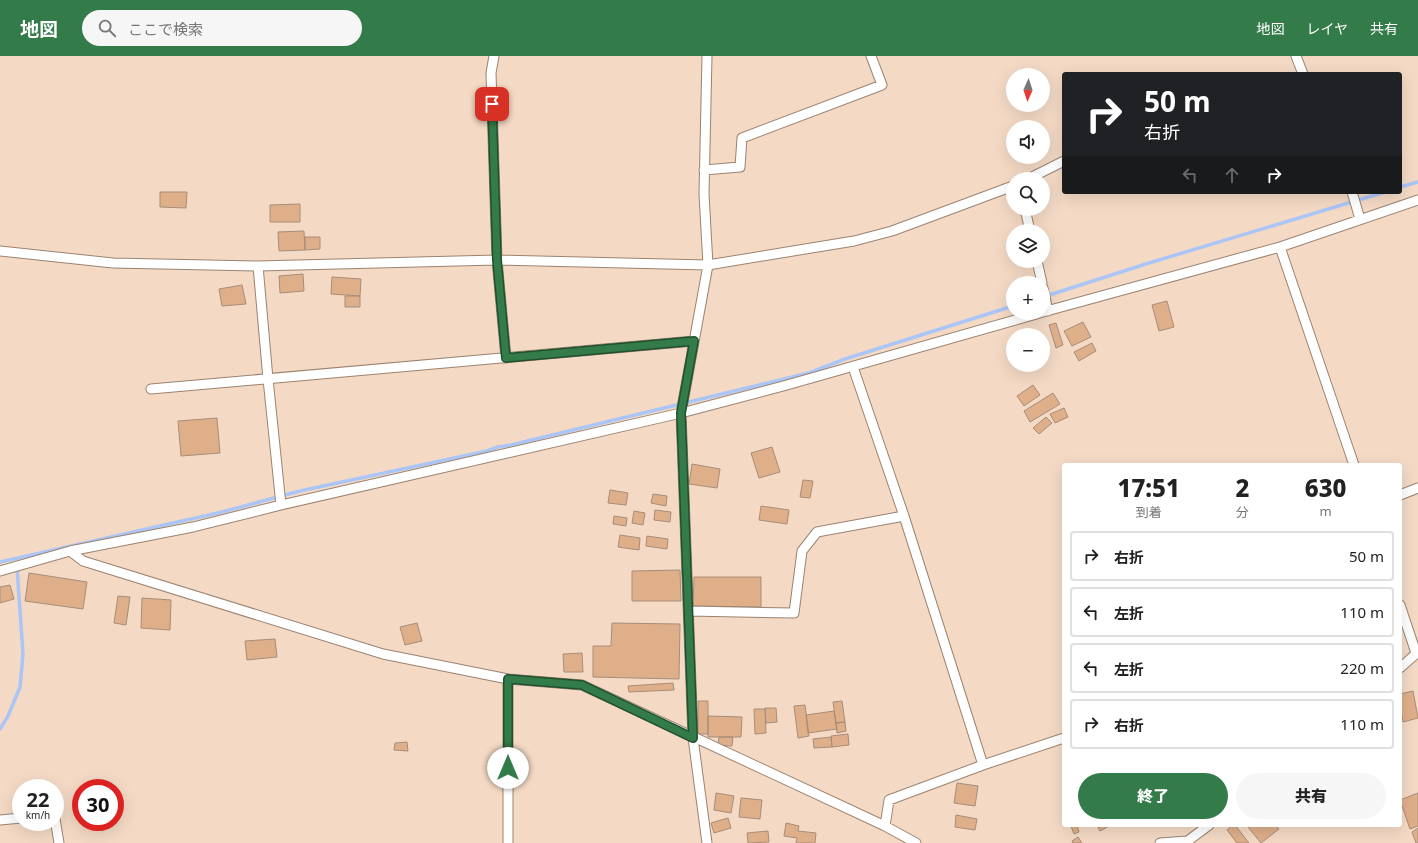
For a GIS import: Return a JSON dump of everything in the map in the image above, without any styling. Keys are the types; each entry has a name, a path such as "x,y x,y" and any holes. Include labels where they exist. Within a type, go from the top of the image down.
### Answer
{"street":[{"path":"494,56 491,73 497,260 506,358"},
{"path":"707,56 704,194 708,265 681,413 693,738 707,843"},
{"path":"704,170 740,167 742,138 882,85 871,56"},
{"path":"1296,56 1302,72"},
{"path":"1042,172 1062,162"},
{"path":"0,251 113,263 258,266 497,260 708,265 854,241 892,231 1006,189"},
{"path":"1353,194 1360,219"},
{"path":"1050,310 1280,247 1418,200"},
{"path":"1280,247 1353,463"},
{"path":"258,266 281,505"},
{"path":"0,571 70,551 193,527 281,505 681,413 853,367 1016,320"},
{"path":"151,389 694,341"},
{"path":"853,367 904,516 983,765"},
{"path":"1402,494 1418,488"},
{"path":"688,611 794,613 802,552 817,532 904,516"},
{"path":"70,551 83,561 383,654 508,679 582,685 693,738 885,826 916,843"},
{"path":"1402,619 1417,652 1402,666"},
{"path":"508,679 508,843"},
{"path":"885,826 889,800 983,765 1062,739"},
{"path":"0,820 12,819"},
{"path":"1160,843 1186,842 1206,827"},
{"path":"57,831 59,843"}],"building":[{"path":"160,192 187,192 186,208 160,207"},
{"path":"300,204 300,222 270,222 270,205"},
{"path":"304,231 305,250 279,251 278,232"},
{"path":"305,237 320,237 320,249 305,250"},
{"path":"303,274 304,291 280,293 279,276"},
{"path":"332,277 361,279 360,296 331,294"},
{"path":"242,285 246,304 222,306 219,289"},
{"path":"345,296 360,296 360,307 345,307"},
{"path":"1167,301 1174,327 1159,331 1152,305"},
{"path":"1083,322 1091,337 1072,346 1064,331"},
{"path":"1056,323 1063,345 1056,348 1049,325"},
{"path":"1092,343 1096,351 1079,361 1074,352"},
{"path":"1033,385 1040,395 1024,406 1017,396"},
{"path":"1053,393 1060,404 1030,422 1024,411"},
{"path":"1064,408 1068,417 1055,423 1050,414"},
{"path":"1046,417 1052,423 1039,434 1033,428"},
{"path":"217,418 220,453 181,456 178,421"},
{"path":"772,447 780,472 759,478 751,453"},
{"path":"692,464 720,469 717,488 689,484"},
{"path":"803,480 813,481 810,498 800,497"},
{"path":"610,490 628,493 626,505 608,503"},
{"path":"653,494 667,496 666,506 651,503"},
{"path":"761,506 789,510 787,524 759,520"},
{"path":"655,510 671,512 670,522 654,520"},
{"path":"634,511 645,513 643,525 632,523"},
{"path":"614,516 627,518 626,526 613,524"},
{"path":"620,535 640,538 639,550 618,547"},
{"path":"647,536 668,539 667,549 646,546"},
{"path":"680,570 681,601 632,601 632,571"},
{"path":"29,573 87,582 83,609 25,601"},
{"path":"694,577 761,577 761,607 693,606"},
{"path":"10,585 14,599 0,603 0,587"},
{"path":"118,596 130,597 126,625 114,623"},
{"path":"142,598 171,600 170,630 141,628"},
{"path":"417,623 422,641 405,645 400,627"},
{"path":"612,623 680,624 679,679 593,677 593,646 611,646"},
{"path":"275,639 277,657 247,660 245,641"},
{"path":"582,653 583,672 564,672 563,654"},
{"path":"673,683 674,690 629,692 628,686"},
{"path":"1413,691 1418,718 1403,722 1402,694"},
{"path":"698,701 708,701 708,734 698,734"},
{"path":"842,701 845,722 836,723 833,702"},
{"path":"805,705 809,736 798,738 794,706"},
{"path":"765,708 776,708 777,722 766,723"},
{"path":"754,709 765,709 766,733 755,734"},
{"path":"834,711 837,729 808,733 806,715"},
{"path":"708,716 742,717 741,737 708,737"},
{"path":"845,722 846,731 837,733 836,723"},
{"path":"848,734 849,745 832,747 831,736"},
{"path":"719,737 733,737 732,746 718,745"},
{"path":"831,737 832,747 814,748 813,739"},
{"path":"407,742 408,751 394,750 395,743"},
{"path":"957,783 978,786 975,806 954,803"},
{"path":"716,793 734,796 731,813 714,810"},
{"path":"1418,793 1418,826 1410,829 1402,806 1402,799"},
{"path":"741,798 762,800 760,819 739,817"},
{"path":"956,815 977,819 975,830 955,827"},
{"path":"728,818 731,828 714,833 711,823"},
{"path":"786,823 799,826 798,831 816,833 815,843 796,843 797,838 784,836"},
{"path":"1071,827 1078,827 1079,832 1074,834"},
{"path":"1098,827 1107,827 1100,831"},
{"path":"1231,827 1237,827 1249,843 1237,843 1227,830"},
{"path":"1248,827 1277,827 1279,829 1261,843"},
{"path":"1418,828 1418,843 1416,843 1412,832"},
{"path":"768,831 769,842 748,843 747,833"},
{"path":"1078,837 1082,843 1073,843 1072,841"}],"waterway":[{"path":"1402,186 1418,182"},
{"path":"1050,295 1149,263 1378,194"},
{"path":"0,562 222,512 300,491 487,451 498,447 809,373 845,359 1006,308"},
{"path":"0,729 8,716 20,687 23,654 17,567"}],"route":[{"path":"492,104 497,260 506,358 694,341 681,413 693,738 582,685 508,679 508,768"}]}
